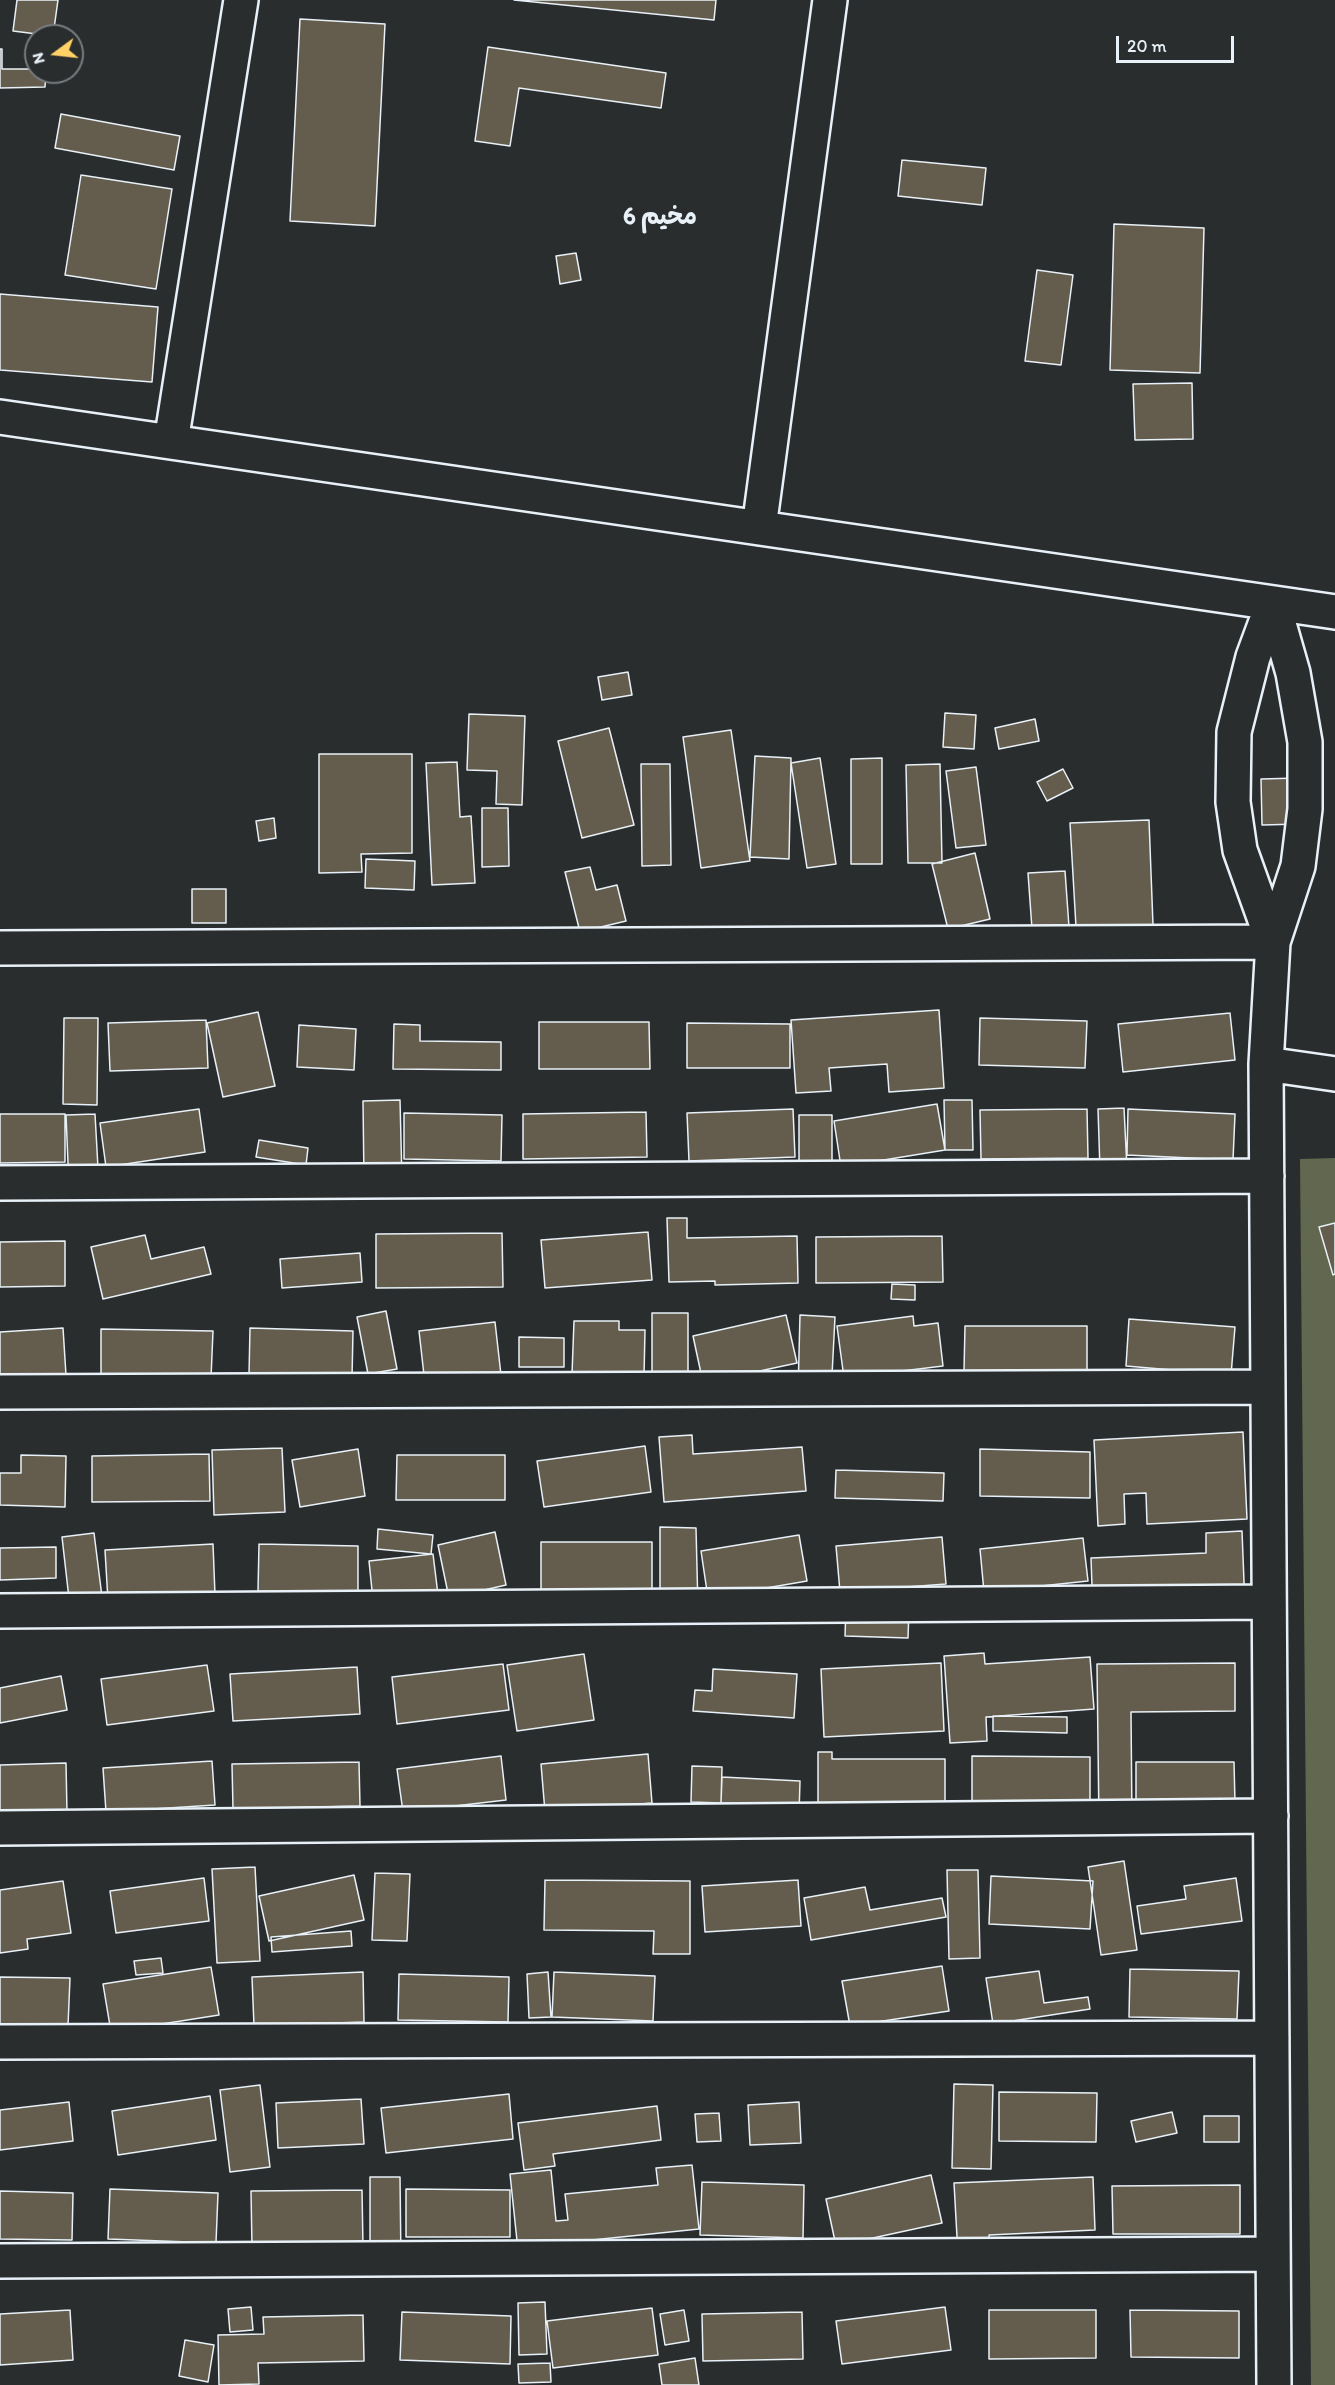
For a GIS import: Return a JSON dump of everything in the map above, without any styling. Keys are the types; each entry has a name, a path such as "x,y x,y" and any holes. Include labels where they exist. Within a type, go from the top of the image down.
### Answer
{"street":[{"path":"171,442 241,0"},
{"path":"759,528 830,0"},
{"path":"0,417 1335,612"},
{"path":"1274,603 1293,673 1305,753 1305,808 1298,866 1273,942 1266,1064 1274,2385"},
{"path":"1273,942 1240,850 1233,802 1234,732 1252,657 1274,603"},
{"path":"0,948 1273,942"},
{"path":"1266,1064 1335,1074"},
{"path":"0,1183 1267,1176"},
{"path":"0,1392 1268,1387"},
{"path":"0,1611 1269,1602"},
{"path":"0,1828 1271,1816"},
{"path":"0,2042 1272,2038"},
{"path":"0,2262 1273,2254"}],"green space":[{"path":"1335,1158 1335,2385 1311,2385 1300,1159"}],"building":[{"path":"17,0 58,0 55,24 24,24 24,32 13,31"},
{"path":"514,0 716,0 714,20"},
{"path":"300,19 385,24 375,226 290,221"},
{"path":"488,47 666,73 661,108 519,88 510,146 475,141"},
{"path":"0,49 2,49 2,69 24,69 24,84 45,84 45,87 0,88"},
{"path":"61,114 180,136 174,170 55,148"},
{"path":"902,160 986,168 982,205 898,196"},
{"path":"81,175 172,189 156,289 65,275"},
{"path":"1114,224 1204,228 1200,373 1110,370"},
{"path":"576,253 581,280 560,284 556,256"},
{"path":"1037,270 1073,275 1061,365 1025,361"},
{"path":"0,294 158,307 152,382 0,370"},
{"path":"1192,383 1193,439 1135,440 1133,384"},
{"path":"628,672 632,695 602,700 598,677"},
{"path":"945,713 976,715 974,749 943,747"},
{"path":"469,714 525,716 522,805 496,804 497,771 467,770"},
{"path":"1035,719 1039,741 999,749 995,728"},
{"path":"609,728 634,825 582,838 558,741"},
{"path":"731,730 750,861 701,868 683,737"},
{"path":"319,754 412,754 412,853 361,854 362,872 319,873"},
{"path":"755,756 791,758 789,859 750,857"},
{"path":"820,758 836,864 807,868 791,763"},
{"path":"882,758 882,864 851,864 851,759"},
{"path":"457,762 460,817 471,816 475,883 432,885 426,763"},
{"path":"641,764 670,764 671,865 642,866"},
{"path":"940,764 942,863 908,863 906,765"},
{"path":"976,767 986,845 956,848 946,771"},
{"path":"1063,769 1073,788 1047,801 1037,782"},
{"path":"1298,778 1300,824 1262,825 1261,779"},
{"path":"482,808 508,808 509,866 482,867"},
{"path":"274,818 276,838 259,841 256,821"},
{"path":"1149,820 1153,925 1076,927 1070,823"},
{"path":"975,853 990,919 948,929 932,864"},
{"path":"366,859 415,861 414,890 365,888"},
{"path":"590,867 596,890 617,885 626,921 580,932 565,872"},
{"path":"1065,871 1069,927 1032,929 1028,873"},
{"path":"192,889 226,889 226,923 192,923"},
{"path":"939,1010 944,1088 889,1092 887,1064 829,1068 831,1091 796,1093 791,1020"},
{"path":"258,1012 275,1086 223,1097 207,1023"},
{"path":"1230,1013 1235,1060 1123,1072 1118,1024"},
{"path":"64,1018 98,1018 97,1105 63,1104"},
{"path":"980,1018 1087,1021 1085,1068 979,1065"},
{"path":"206,1020 208,1068 110,1071 108,1023"},
{"path":"539,1022 649,1022 650,1069 539,1069"},
{"path":"687,1023 790,1024 790,1068 687,1068"},
{"path":"394,1024 420,1025 420,1041 501,1042 501,1070 393,1069"},
{"path":"299,1025 356,1029 354,1070 297,1067"},
{"path":"400,1100 402,1181 364,1181 363,1101"},
{"path":"944,1100 972,1100 973,1150 945,1150"},
{"path":"937,1104 945,1150 841,1167 834,1121"},
{"path":"1124,1108 1127,1169 1100,1170 1098,1109"},
{"path":"199,1109 205,1152 106,1167 100,1123"},
{"path":"793,1109 795,1157 689,1161 687,1113"},
{"path":"1087,1109 1088,1158 981,1159 980,1110"},
{"path":"1128,1109 1235,1114 1233,1160 1127,1155"},
{"path":"646,1112 647,1157 523,1159 523,1114"},
{"path":"404,1113 502,1115 501,1161 404,1159"},
{"path":"0,1114 65,1114 65,1162 0,1163"},
{"path":"95,1114 99,1186 69,1187 66,1115"},
{"path":"799,1115 832,1115 832,1168 799,1168"},
{"path":"259,1140 308,1148 306,1165 256,1157"},
{"path":"667,1218 687,1218 687,1238 797,1236 798,1283 715,1285 715,1281 669,1282"},
{"path":"1335,1223 1335,1274 1333,1275 1319,1227"},
{"path":"648,1232 652,1280 545,1288 541,1240"},
{"path":"502,1233 503,1287 376,1288 376,1234"},
{"path":"145,1235 151,1259 204,1247 211,1274 103,1299 91,1247"},
{"path":"942,1236 943,1282 816,1283 816,1237"},
{"path":"65,1241 65,1286 0,1287 0,1242"},
{"path":"360,1253 362,1282 282,1288 280,1259"},
{"path":"892,1284 915,1285 915,1300 891,1299"},
{"path":"386,1311 397,1369 368,1374 357,1317"},
{"path":"652,1313 688,1313 688,1404 652,1404"},
{"path":"786,1315 797,1363 727,1378 705,1392 693,1336"},
{"path":"800,1315 835,1317 831,1395 798,1393"},
{"path":"913,1316 914,1326 938,1323 943,1366 844,1378 837,1326"},
{"path":"1129,1319 1235,1327 1231,1375 1126,1366"},
{"path":"574,1321 619,1321 619,1330 645,1330 644,1376 572,1374"},
{"path":"495,1322 501,1375 425,1384 419,1331"},
{"path":"965,1326 1087,1326 1087,1372 964,1371"},
{"path":"63,1328 66,1375 0,1379 0,1332"},
{"path":"250,1328 353,1331 352,1378 249,1375"},
{"path":"101,1329 213,1331 211,1378 101,1375"},
{"path":"519,1337 564,1338 564,1367 519,1367"},
{"path":"1243,1432 1247,1519 1147,1524 1146,1493 1124,1494 1125,1524 1098,1526 1094,1440"},
{"path":"692,1435 693,1454 802,1447 806,1491 664,1502 659,1437"},
{"path":"645,1446 651,1492 544,1507 537,1461"},
{"path":"282,1448 285,1512 214,1515 212,1450"},
{"path":"358,1449 365,1496 300,1507 292,1460"},
{"path":"980,1449 1090,1452 1090,1498 980,1496"},
{"path":"209,1454 210,1501 92,1502 92,1456"},
{"path":"21,1455 66,1456 65,1507 0,1505 0,1473 21,1473"},
{"path":"397,1455 505,1455 505,1500 396,1500"},
{"path":"836,1470 944,1473 943,1501 835,1498"},
{"path":"660,1527 696,1528 698,1608 660,1608"},
{"path":"378,1529 433,1535 431,1554 377,1549"},
{"path":"1242,1531 1245,1607 1093,1614 1091,1558 1206,1553 1206,1533"},
{"path":"495,1532 506,1585 449,1598 438,1545"},
{"path":"94,1533 105,1621 72,1625 62,1537"},
{"path":"799,1535 807,1581 708,1598 701,1551"},
{"path":"942,1537 946,1584 840,1592 836,1546"},
{"path":"1083,1538 1088,1581 984,1592 980,1549"},
{"path":"541,1542 652,1542 652,1592 541,1592"},
{"path":"213,1544 215,1595 108,1601 105,1550"},
{"path":"259,1544 358,1546 358,1593 258,1591"},
{"path":"56,1547 56,1578 0,1580 0,1548"},
{"path":"433,1554 439,1603 374,1610 369,1561"},
{"path":"846,1607 909,1609 908,1638 845,1636"},
{"path":"984,1653 985,1664 1090,1657 1094,1709 986,1717 987,1741 950,1743 944,1656"},
{"path":"584,1654 594,1720 517,1731 507,1665"},
{"path":"941,1663 944,1731 824,1737 821,1669"},
{"path":"1235,1663 1235,1711 1131,1712 1132,1824 1099,1824 1097,1664"},
{"path":"503,1664 509,1710 397,1724 392,1677"},
{"path":"207,1665 214,1711 107,1725 101,1679"},
{"path":"357,1667 360,1714 233,1721 230,1674"},
{"path":"713,1669 797,1674 794,1718 693,1711 695,1690 712,1691"},
{"path":"61,1676 67,1710 0,1723 0,1688"},
{"path":"993,1716 1067,1717 1067,1733 993,1731"},
{"path":"818,1752 832,1752 832,1759 945,1759 945,1803 818,1803"},
{"path":"648,1754 652,1803 545,1812 541,1764"},
{"path":"501,1756 506,1800 403,1812 397,1769"},
{"path":"972,1756 1090,1757 1090,1803 972,1802"},
{"path":"212,1761 215,1805 106,1812 103,1768"},
{"path":"359,1762 360,1806 233,1809 232,1764"},
{"path":"1136,1762 1234,1762 1235,1803 1136,1803"},
{"path":"66,1763 67,1813 0,1815 0,1765"},
{"path":"692,1766 722,1767 721,1803 691,1802"},
{"path":"722,1777 800,1781 799,1814 768,1805 721,1803"},
{"path":"1124,1861 1137,1950 1101,1955 1088,1867"},
{"path":"255,1867 260,1961 217,1963 212,1869"},
{"path":"947,1870 978,1870 980,1958 949,1959"},
{"path":"375,1873 410,1874 407,1941 372,1940"},
{"path":"354,1875 364,1920 269,1941 259,1896"},
{"path":"991,1876 1093,1881 1090,1929 989,1924"},
{"path":"204,1878 209,1921 116,1933 110,1891"},
{"path":"1236,1878 1242,1921 1141,1934 1137,1906 1186,1899 1184,1886"},
{"path":"545,1880 690,1881 690,1954 653,1954 654,1931 544,1930"},
{"path":"798,1880 801,1926 705,1932 702,1886"},
{"path":"63,1881 71,1933 27,1939 28,1949 0,1953 0,1890"},
{"path":"865,1887 870,1910 942,1898 946,1917 811,1940 804,1898"},
{"path":"351,1931 352,1946 272,1952 271,1937"},
{"path":"161,1958 163,1973 136,1975 134,1961"},
{"path":"942,1966 949,2011 850,2026 842,1981"},
{"path":"211,1967 219,2015 111,2032 103,1984"},
{"path":"1130,1969 1239,1971 1237,2019 1129,2017"},
{"path":"1039,1971 1044,2003 1088,1997 1090,2009 993,2024 986,1978"},
{"path":"363,1972 364,2022 254,2026 252,1977"},
{"path":"548,1972 551,2017 529,2018 527,1974"},
{"path":"554,1972 655,1976 653,2021 552,2017"},
{"path":"399,1974 509,1977 508,2022 398,2020"},
{"path":"0,1977 70,1978 68,2026 0,2024"},
{"path":"954,2084 993,2085 991,2169 952,2168"},
{"path":"260,2085 270,2167 230,2172 220,2090"},
{"path":"999,2092 1097,2093 1096,2142 999,2141"},
{"path":"509,2094 513,2139 386,2153 381,2108"},
{"path":"210,2096 216,2140 118,2155 112,2111"},
{"path":"361,2099 364,2144 278,2148 276,2103"},
{"path":"69,2102 73,2141 0,2150 0,2110"},
{"path":"799,2102 801,2143 750,2145 748,2105"},
{"path":"657,2106 661,2140 553,2154 555,2166 524,2170 518,2123"},
{"path":"1172,2112 1177,2133 1136,2142 1131,2121"},
{"path":"719,2113 721,2141 697,2142 695,2114"},
{"path":"1204,2116 1239,2116 1239,2142 1204,2142"},
{"path":"692,2165 699,2229 553,2244 519,2260 510,2174 551,2170 556,2221 568,2220 565,2194 658,2185 656,2168"},
{"path":"931,2175 942,2223 836,2246 826,2199"},
{"path":"370,2177 400,2177 401,2263 370,2263"},
{"path":"1093,2177 1095,2230 989,2235 990,2254 958,2255 954,2183"},
{"path":"702,2182 804,2185 803,2238 700,2235"},
{"path":"1240,2185 1240,2234 1113,2234 1112,2186"},
{"path":"110,2189 218,2193 216,2243 108,2239"},
{"path":"406,2189 510,2190 510,2237 406,2237"},
{"path":"362,2190 363,2247 252,2248 251,2191"},
{"path":"0,2191 73,2193 72,2240 0,2239"},
{"path":"545,2302 547,2354 519,2355 518,2303"},
{"path":"251,2307 253,2330 230,2332 228,2309"},
{"path":"945,2307 951,2350 842,2364 836,2321"},
{"path":"652,2308 658,2355 553,2368 547,2321"},
{"path":"70,2310 73,2360 0,2365 0,2314"},
{"path":"684,2310 689,2341 665,2345 660,2314"},
{"path":"989,2310 1096,2310 1096,2358 989,2359"},
{"path":"1130,2310 1239,2311 1239,2358 1131,2357"},
{"path":"402,2312 511,2316 510,2364 400,2360"},
{"path":"802,2312 803,2359 703,2361 702,2314"},
{"path":"363,2315 364,2361 258,2363 259,2384 219,2385 218,2335 264,2334 263,2317"},
{"path":"185,2340 214,2345 208,2382 179,2376"},
{"path":"695,2358 699,2385 662,2385 659,2364"},
{"path":"550,2363 551,2382 519,2383 518,2364"}],"district":[{"name":"مخيم 6","path":"660,218"}]}
